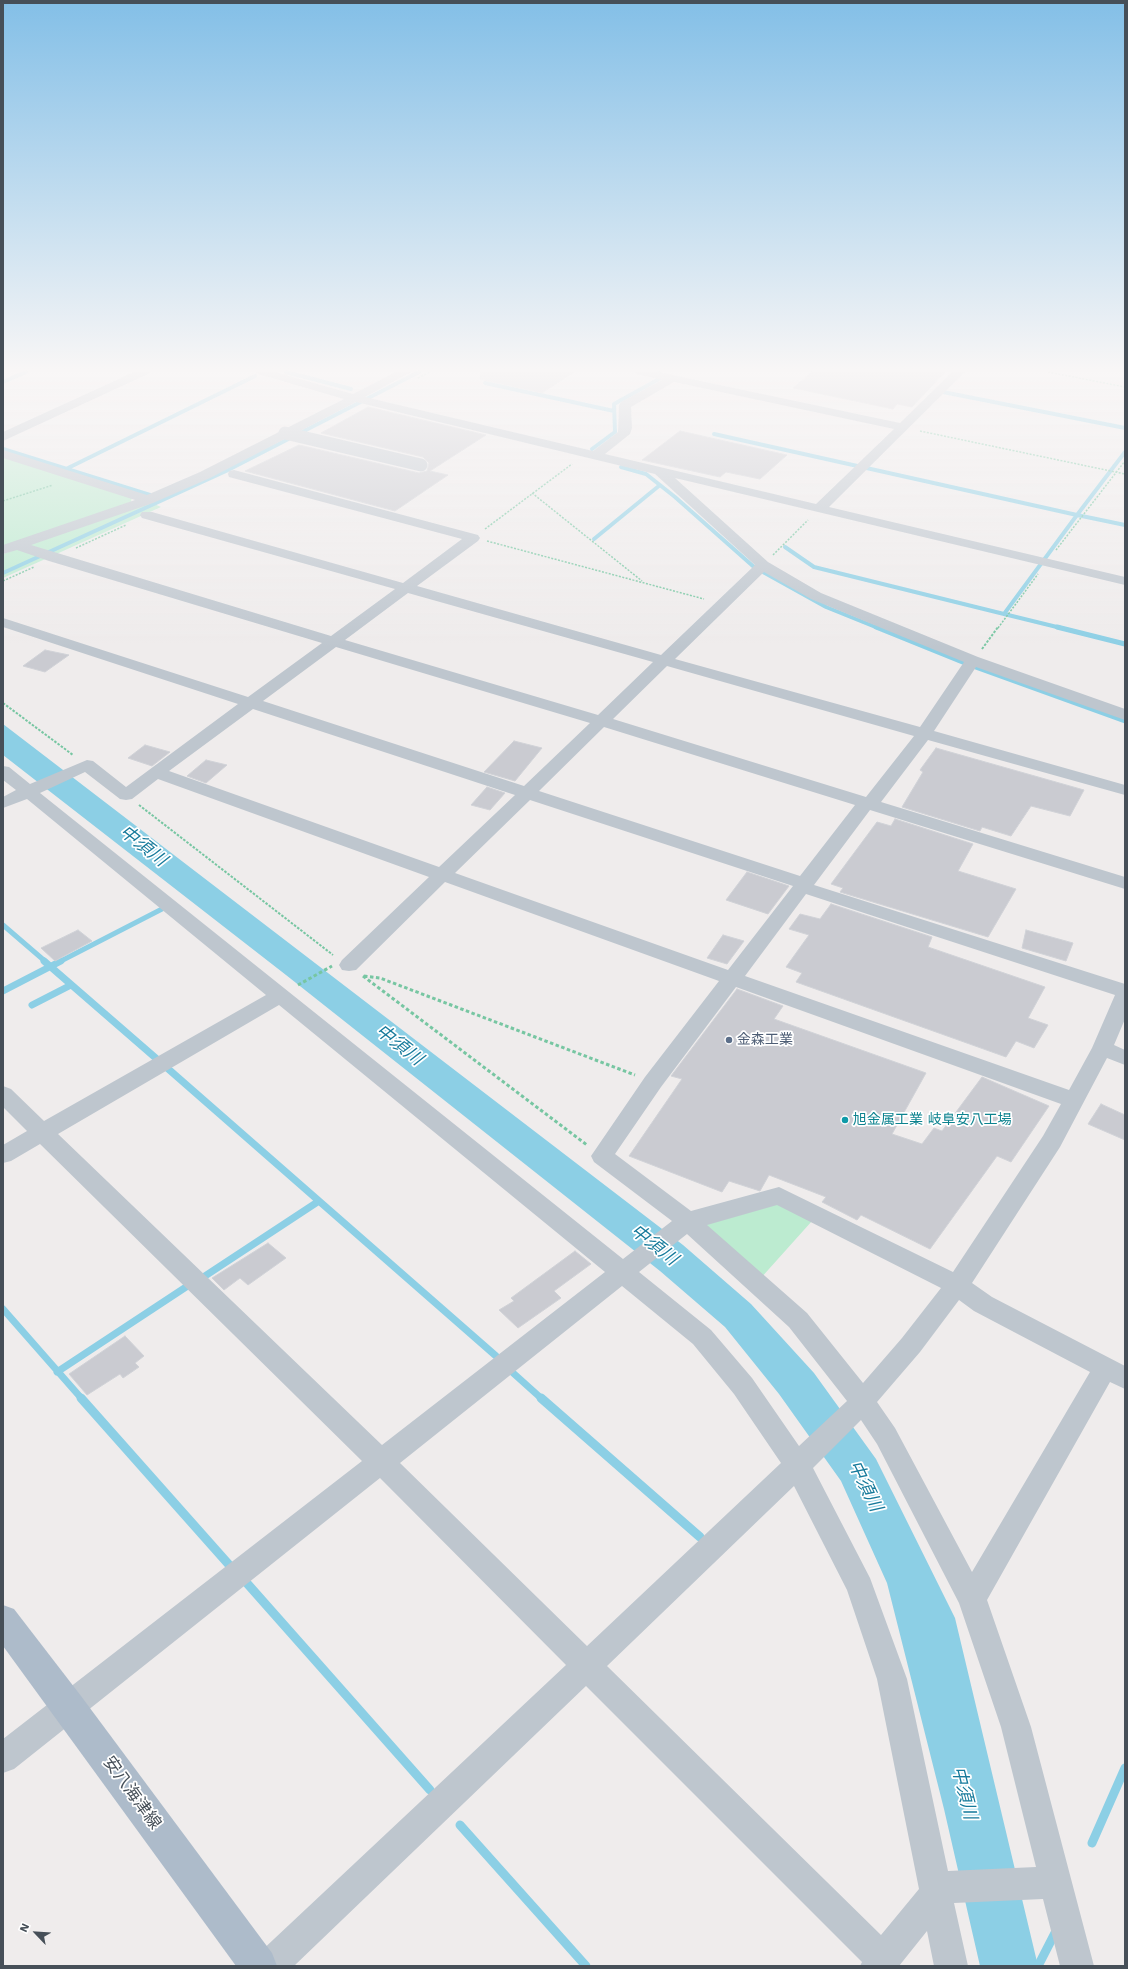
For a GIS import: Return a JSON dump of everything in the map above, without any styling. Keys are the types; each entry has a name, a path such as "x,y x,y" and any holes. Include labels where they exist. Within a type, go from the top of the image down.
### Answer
{"main road":[{"name":"安八海津線","path":"3,1620 69,1707 259,1966"}],"street":[{"path":"34,464 148,500"},
{"path":"3,550 148,500 205,475 226,464"},
{"path":"416,464 421,465"},
{"path":"628,464 1125,581"},
{"path":"819,509 865,464"},
{"path":"658,471 763,565 816,596 973,660 1125,715"},
{"path":"234,474 473,538"},
{"path":"147,516 1125,790"},
{"path":"3,803 81,768 126,795 473,538"},
{"path":"17,545 1125,883"},
{"path":"349,965 526,792 601,722 663,660 763,565"},
{"path":"3,622 526,792 1125,991"},
{"path":"973,660 925,733 803,885 734,978 653,1082 602,1156 798,1320 859,1404 886,1436 972,1599 1016,1727 1077,1966"},
{"path":"3,771 33,789 628,1268 702,1337 744,1386 800,1463 860,1587 892,1679 941,1890 951,1966"},
{"path":"157,773 1073,1100"},
{"path":"3,1155 286,992"},
{"path":"270,1966 800,1463 859,1404 912,1345 957,1285 1052,1141 1102,1048 1125,995"},
{"path":"1102,1048 1125,1058"},
{"path":"3,1094 587,1665 880,1963 941,1890 1042,1883"},
{"path":"3,1758 382,1463 684,1224 779,1196 957,1285 983,1304 1115,1373 972,1599"}],"path":[{"path":"473,538 532,493 576,464"},
{"path":"1078,464 1125,474"},
{"path":"1117,472 1123,464"},
{"path":"3,502 58,484"},
{"path":"532,493 644,583"},
{"path":"763,565 819,509"},
{"path":"473,538 722,604"},
{"path":"3,581 53,557"},
{"path":"3,703 81,768"},
{"path":"286,992 329,967"},
{"path":"362,976 380,978 653,1082"}],"green space":[{"path":"3,464 28,464 132,497 131,502 3,546"},
{"path":"150,502 161,507 3,578 3,554"},
{"path":"776,1203 812,1221 760,1279 700,1225"}],"water":[{"name":"中須川","path":"3,724 683,1245 751,1304 814,1373 876,1459 955,1618 1038,1966 980,1966 944,1809 887,1583 841,1481 779,1394 725,1327 660,1271 286,975 3,755"}],"building":[{"path":"260,464 380,464 419,473 427,471 429,464 441,464 430,471 448,475 395,511 245,471"},
{"path":"660,464 777,464 760,479 726,472 720,477"},
{"path":"45,650 69,655 45,672 23,666"},
{"path":"514,741 542,748 515,781 484,772"},
{"path":"145,745 170,752 152,766 128,758"},
{"path":"936,748 1084,790 1070,816 1031,806 1011,836 982,827 980,831 902,807 923,772 920,770"},
{"path":"206,760 227,765 206,783 187,776"},
{"path":"487,787 505,793 490,810 471,805"},
{"path":"895,819 973,844 958,871 1016,889 988,937 840,892 843,888 831,884 877,822 891,826"},
{"path":"747,872 789,886 768,914 726,900"},
{"path":"831,904 932,937 928,947 1045,987 1028,1018 1048,1025 1034,1048 1016,1041 1006,1057 796,982 802,973 786,967 809,935 789,929 800,914 820,919"},
{"path":"78,930 92,941 55,961 41,948"},
{"path":"1026,930 1073,943 1066,961 1022,948"},
{"path":"723,935 744,941 727,964 707,958"},
{"path":"737,989 783,1006 774,1019 926,1073 892,1134 922,1144 934,1128 942,1131 982,1077 1049,1106 1011,1162 997,1156 930,1249 861,1215 857,1220 822,1202 826,1197 769,1175 760,1191 729,1181 722,1192 629,1156 682,1079 671,1076"},
{"path":"1101,1104 1125,1115 1125,1140 1088,1124"},
{"path":"268,1243 286,1258 248,1285 240,1278 224,1290 212,1278"},
{"path":"575,1251 591,1264 554,1291 561,1298 518,1328 499,1310 514,1301 511,1298"},
{"path":"125,1336 144,1356 135,1363 139,1367 123,1378 120,1374 87,1395 69,1374"}],"waterway":[{"path":"51,464 66,469"},
{"path":"66,469 76,464"},
{"path":"3,573 240,464"},
{"path":"848,464 1077,515"},
{"path":"1077,515 1116,464"},
{"path":"621,467 646,474 660,485"},
{"path":"66,469 150,495"},
{"path":"594,539 660,485"},
{"path":"660,485 754,567 826,607 878,628"},
{"path":"1004,614 1077,515"},
{"path":"1077,515 1125,525"},
{"path":"785,547 814,567 1004,614"},
{"path":"1004,614 1061,628"},
{"path":"876,627 970,665 1125,721"},
{"path":"1057,627 1061,628"},
{"path":"1061,628 1125,644"},
{"path":"59,962 162,909"},
{"path":"3,925 46,962"},
{"path":"44,961 50,967"},
{"path":"50,967 61,961"},
{"path":"3,991 50,967"},
{"path":"50,967 158,1060"},
{"path":"32,1005 71,985"},
{"path":"166,1067 319,1201"},
{"path":"205,1276 319,1201"},
{"path":"319,1201 496,1356"},
{"path":"58,1371 186,1287"},
{"path":"3,1309 58,1371"},
{"path":"58,1371 82,1399"},
{"path":"512,1372 542,1399"},
{"path":"81,1398 231,1567"},
{"path":"541,1398 700,1537"},
{"path":"245,1581 430,1790"},
{"path":"1092,1843 1125,1768"},
{"path":"460,1825 586,1966"},
{"path":"1038,1966 1056,1931"}],"place":[{"name":"金森工業","path":"729,1040"},
{"name":"旭金属工業 岐阜安八工場","path":"845,1120"}]}
